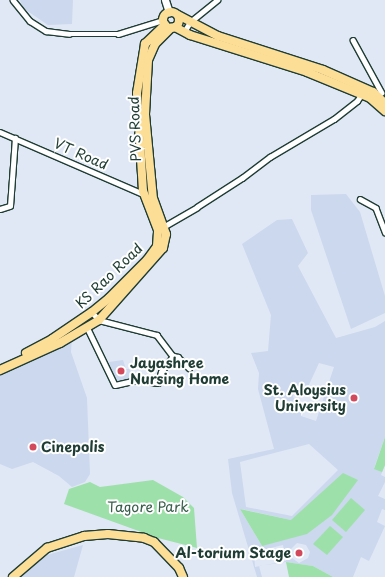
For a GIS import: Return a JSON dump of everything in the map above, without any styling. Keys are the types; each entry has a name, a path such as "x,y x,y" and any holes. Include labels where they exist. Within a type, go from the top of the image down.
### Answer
{"main road":[{"path":"381,97 353,87 307,72 217,44 184,32 168,25 164,16 169,12 178,15 218,36 314,67 353,87 361,95 381,97"},
{"path":"168,25 179,21 178,15"},
{"name":"KS Rao Road","path":"0,365 18,358 52,339 92,312 109,298 147,260 157,246 158,230 144,194 139,141 137,93 145,44 168,25"},
{"name":"PVS Road","path":"164,230 152,196 146,114 148,60 155,44 168,25"},
{"path":"381,97 385,112"},
{"path":"0,370 60,343 99,320 157,257 163,248 164,230"},
{"path":"13,577 48,548 84,536 108,534 144,538 154,542 179,568 183,577"}],"street":[{"path":"13,0 30,21 46,31 69,34 118,34 168,25"},
{"path":"165,0 169,12"},
{"path":"184,32 190,22 217,0"},
{"path":"354,40 381,97"},
{"path":"164,230 242,178 270,157 334,119 361,95"},
{"name":"VT Road","path":"0,132 144,194 152,196"},
{"path":"0,209 10,206 15,138"},
{"path":"360,199 376,208 385,232"},
{"path":"92,312 99,320 157,335 173,356 178,358 189,368"},
{"path":"87,327 115,385 137,380 158,383 161,372 173,356"}],"shaded area":[{"path":"20,0 73,0 72,24 48,25 23,8"},
{"path":"346,194 360,212 385,296 385,313 351,329 311,210 311,195"},
{"name":"St. Aloysius University","path":"292,219 308,253 298,266 336,338 375,327 385,321 385,437 374,468 385,465 381,475 385,477 385,482 378,496 385,499 385,510 382,509 377,522 385,526 369,561 361,557 353,577 333,577 313,566 286,562 264,565 286,561 283,545 254,552 255,567 259,566 262,577 257,577 232,493 228,459 274,449 258,389 259,373 251,353 268,351 271,315 242,244 277,220","holes":["319,363 334,367 316,421 301,416 303,407 293,397 296,385 307,389","309,444 338,470 292,516 246,507 240,462","240,509 291,520 262,546","297,543 306,545 310,552 308,558 299,563 292,558 291,549"]},
{"path":"72,337 71,352 87,398 90,474 85,482 72,487 59,476 33,462 12,469 0,464 0,368"},
{"name":"Jayashree Nursing Home","path":"123,360 126,369 129,369 132,373 133,379 115,383 109,362"},
{"path":"83,545 74,577 17,577 47,555"}],"green space":[{"path":"385,437 385,465 382,472 374,469"},
{"path":"343,473 358,480 332,515 307,534 262,546 240,509 291,520"},
{"name":"Tagore Park","path":"153,480 183,497 194,508 197,548 158,538 64,504 69,489 90,482 100,487"},
{"path":"351,498 365,510 346,532 332,520"},
{"path":"330,526 343,537 327,555 313,544"},
{"path":"286,562 313,566 333,577 289,577"}],"place":[{"name":"Jayashree Nursing Home","path":"121,371"},
{"name":"St. Aloysius University","path":"354,398"},
{"name":"Cinepolis","path":"33,447"},
{"name":"Al-torium Stage","path":"299,553"}]}
